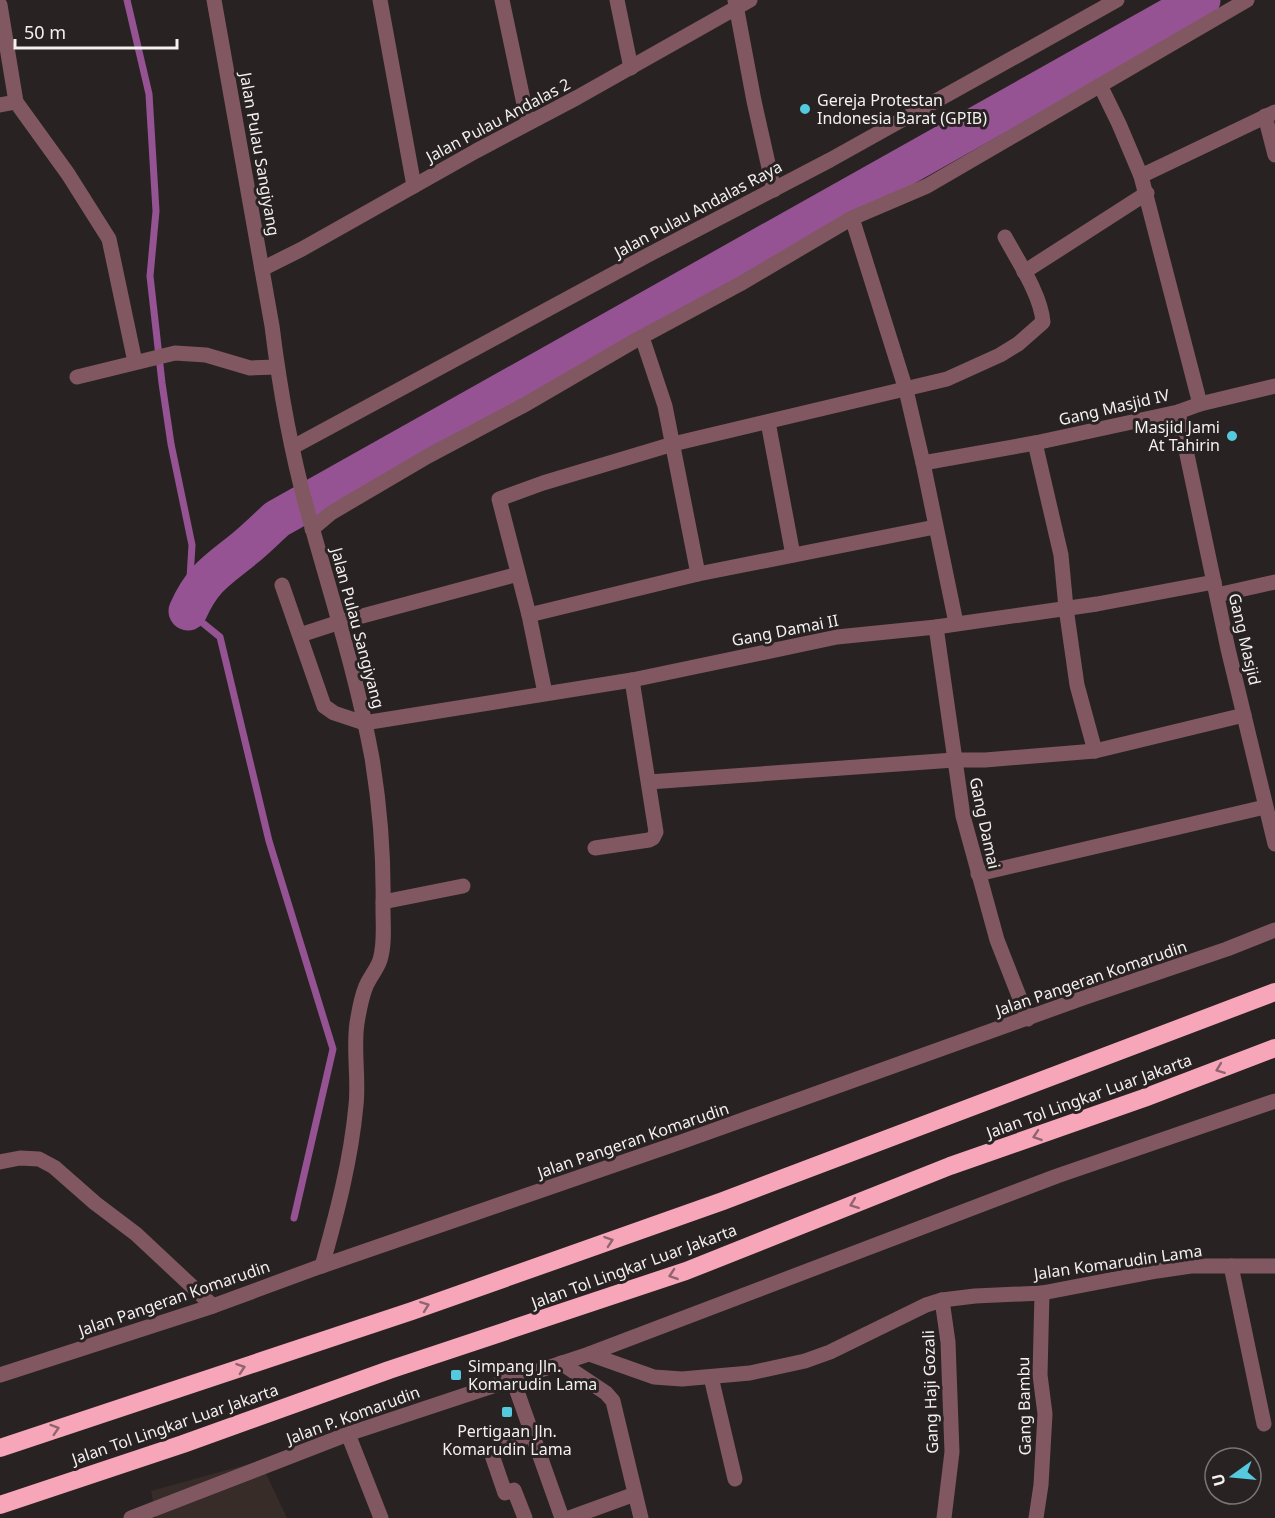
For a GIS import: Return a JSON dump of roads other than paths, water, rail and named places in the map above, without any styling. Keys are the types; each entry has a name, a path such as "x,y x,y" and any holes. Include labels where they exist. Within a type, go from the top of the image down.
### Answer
{"highway":[{"name":"Jalan Tol Lingkar Luar Jakarta","path":"4,1446 412,1311 723,1201 1275,992"},
{"name":"Jalan Tol Lingkar Luar Jakarta","path":"0,1505 183,1444 389,1370 686,1271 950,1166 1144,1098 1275,1048"}],"street":[{"name":"Jalan Pulau Sangiyang","path":"214,0 277,367 293,447 311,524 340,622 364,723 372,761 379,821 383,902 380,962 366,987 359,1007 356,1027 357,1103 350,1154 319,1267"},
{"path":"380,0 414,186"},
{"path":"502,0 528,123"},
{"path":"616,0 631,68"},
{"name":"Jalan Pulau Andalas 2","path":"262,269 631,68 735,4 750,0"},
{"name":"Jalan Pulau Andalas Raya","path":"293,447 650,254 774,190 1117,0"},
{"path":"311,524 428,456 740,284 852,218 927,186 1247,0"},
{"path":"735,4 774,190"},
{"path":"0,5 16,102 68,174 109,239 137,361"},
{"path":"1100,85 1119,123 1147,194 1200,404"},
{"path":"0,105 16,102"},
{"path":"1141,176 1270,114 1275,154"},
{"path":"1024,272 1147,194"},
{"path":"852,218 906,390 956,623"},
{"path":"545,693 529,615 499,499 673,444 906,390 958,375 1000,355 1018,344 1043,322 1042,313 1024,272 1005,237"},
{"path":"642,337 665,406 698,574"},
{"path":"77,376 175,353 206,355 250,368 277,367"},
{"name":"Gang Masjid IV","path":"923,463 1035,443 1178,412 1200,404 1275,386"},
{"name":"Gang Masjid","path":"1178,412 1215,589 1275,844"},
{"path":"768,422 793,555"},
{"path":"1035,443 1061,555 1077,685 1095,751"},
{"path":"529,615 698,574 934,527"},
{"path":"300,635 518,574"},
{"name":"Gang Damai II","path":"364,723 632,680 837,637 936,627 1275,582"},
{"path":"282,585 324,706 334,713 364,723"},
{"name":"Gang Damai","path":"936,627 963,816 997,940 1028,1019"},
{"path":"595,848 653,838 656,832 632,680"},
{"path":"649,782 1095,751 1244,715"},
{"path":"978,874 1265,807"},
{"path":"383,902 464,886"},
{"name":"Jalan Pangeran Komarudin","path":"0,1375 217,1305 1275,930"},
{"path":"589,1354 1057,1176 1275,1101"},
{"path":"0,1162 20,1158 39,1159 54,1167 94,1203 136,1234 217,1305"},
{"name":"Jalan Komarudin Lama","path":"589,1354 654,1377 682,1379 750,1373 806,1361 853,1342 926,1305 942,1300 1007,1293 1042,1293 1191,1266 1275,1266"},
{"path":"1231,1266 1264,1425"},
{"name":"Gang Bambu","path":"1036,1518 1041,1485 1045,1414 1040,1375 1042,1293"},
{"name":"Gang Haji Gozali","path":"942,1300 948,1341 952,1452 944,1518"},
{"name":"Jalan P. Komarudin","path":"132,1518 348,1434 589,1354"},
{"path":"561,1363 606,1393 613,1401 641,1518"},
{"path":"711,1377 735,1479"},
{"path":"513,1380 562,1518"},
{"path":"348,1434 381,1518"},
{"path":"525,1518 514,1490 505,1493 492,1455 494,1451 532,1434"},
{"path":"569,1518 635,1494"}],"waterway":[{"path":"127,0 149,94 156,211 150,276 171,444 192,545 188,611 220,637 269,841 333,1049 294,1218"},
{"path":"188,611 199,590 212,575 277,519 1201,0"}],"place":[{"name":"Gereja Protestan Indonesia Barat (GPIB)","path":"805,109"},
{"name":"Masjid Jami At Tahirin","path":"1232,436"},
{"name":"Simpang Jln. Komarudin Lama","path":"456,1375"},
{"name":"Pertigaan Jln. Komarudin Lama","path":"507,1412"}]}
